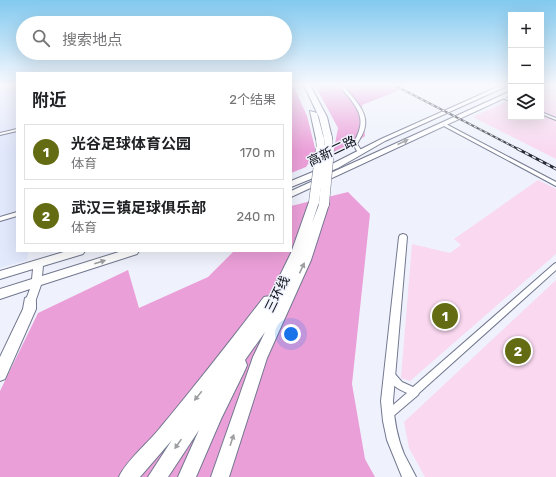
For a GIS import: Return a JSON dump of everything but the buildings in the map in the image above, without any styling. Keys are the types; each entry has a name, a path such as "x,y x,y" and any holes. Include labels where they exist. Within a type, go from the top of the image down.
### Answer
{"highway":[{"name":"三环线","path":"220,477 260,357 305,260 329,159 324,138 312,107"},
{"name":"三环线","path":"318,107 323,117 324,138"},
{"name":"三环线","path":"212,407 264,321 319,203"},
{"path":"128,477 176,423 212,378 262,309 281,287"},
{"path":"0,374 29,309 30,302"},
{"path":"157,477 212,407"},
{"path":"187,477 212,407"}],"main road":[{"name":"高新二路","path":"292,180 457,107"},
{"name":"高新二路","path":"292,194 480,107"},
{"name":"高新二路","path":"292,184 335,166 383,140"},
{"name":"高新二路","path":"292,199 330,182 380,153"},
{"path":"0,275 77,252"},
{"path":"0,294 131,252"},
{"path":"30,302 36,283 38,264"}],"street":[{"path":"357,107 362,116 363,125 355,144 359,150"},
{"path":"544,114 556,119"},
{"path":"443,124 556,184"},
{"path":"0,134 16,130"},
{"path":"0,219 16,214"},
{"path":"403,237 389,374 388,415 394,444 409,477"},
{"path":"388,415 556,266"},
{"path":"0,361 23,310 30,302"},
{"path":"389,374 399,385 415,392"}],"shaded area":[{"path":"0,107 16,107 16,252 28,252 27,260 0,268"},
{"path":"292,107 303,107 307,116 316,152 306,167 292,173"},
{"path":"327,107 362,107 365,136 349,148 333,154 338,128"},
{"path":"494,107 508,107 508,120 544,120 544,107 556,107 556,159 473,117"},
{"path":"538,180 556,189 556,254 410,381 401,378 412,244 450,253 461,245 454,239"},
{"path":"348,192 370,214 352,384 365,459 375,477 0,477 0,391 38,313 128,270 139,308 208,277 233,252 292,252 292,206"},
{"path":"556,280 556,477 425,477 409,448 404,422"}],"railway":[{"path":"437,107 520,150"},
{"path":"518,149 556,169"}],"place":[{"name":"光谷足球体育公园","path":"445,316"},
{"name":"武汉三镇足球俱乐部","path":"518,351"}]}
